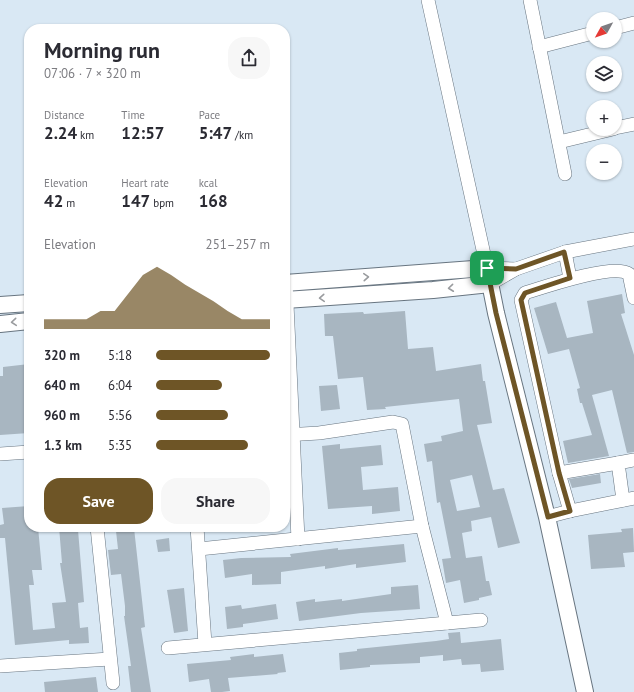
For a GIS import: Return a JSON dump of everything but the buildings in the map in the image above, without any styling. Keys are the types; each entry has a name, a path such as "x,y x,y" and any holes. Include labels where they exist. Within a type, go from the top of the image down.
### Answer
{"street":[{"path":"428,0 490,284 548,517 585,692"},
{"path":"530,0 565,174"},
{"path":"622,26 634,23"},
{"path":"539,47 586,35"},
{"path":"622,127 634,124"},
{"path":"558,142 586,136"},
{"path":"290,300 434,290 490,284 516,269 564,252 634,239"},
{"path":"564,252 570,278"},
{"path":"290,283 487,268 516,269"},
{"path":"570,511 559,473 521,300 525,293 570,278 621,270 629,274 634,298"},
{"path":"0,305 24,303"},
{"path":"0,324 24,322"},
{"path":"290,435 319,433 393,422 402,424 422,526 447,623"},
{"path":"290,447 298,539"},
{"path":"0,454 24,452"},
{"path":"559,473 634,460"},
{"path":"548,517 628,499 618,463"},
{"path":"199,549 422,526"},
{"path":"97,532 113,683"},
{"path":"197,532 205,644"},
{"path":"168,648 481,620"},
{"path":"0,666 110,659"}],"route":[{"path":"564,252 570,278 525,293 521,300 559,473 570,511 548,517 496,313 487,268 516,269 564,252"}]}
